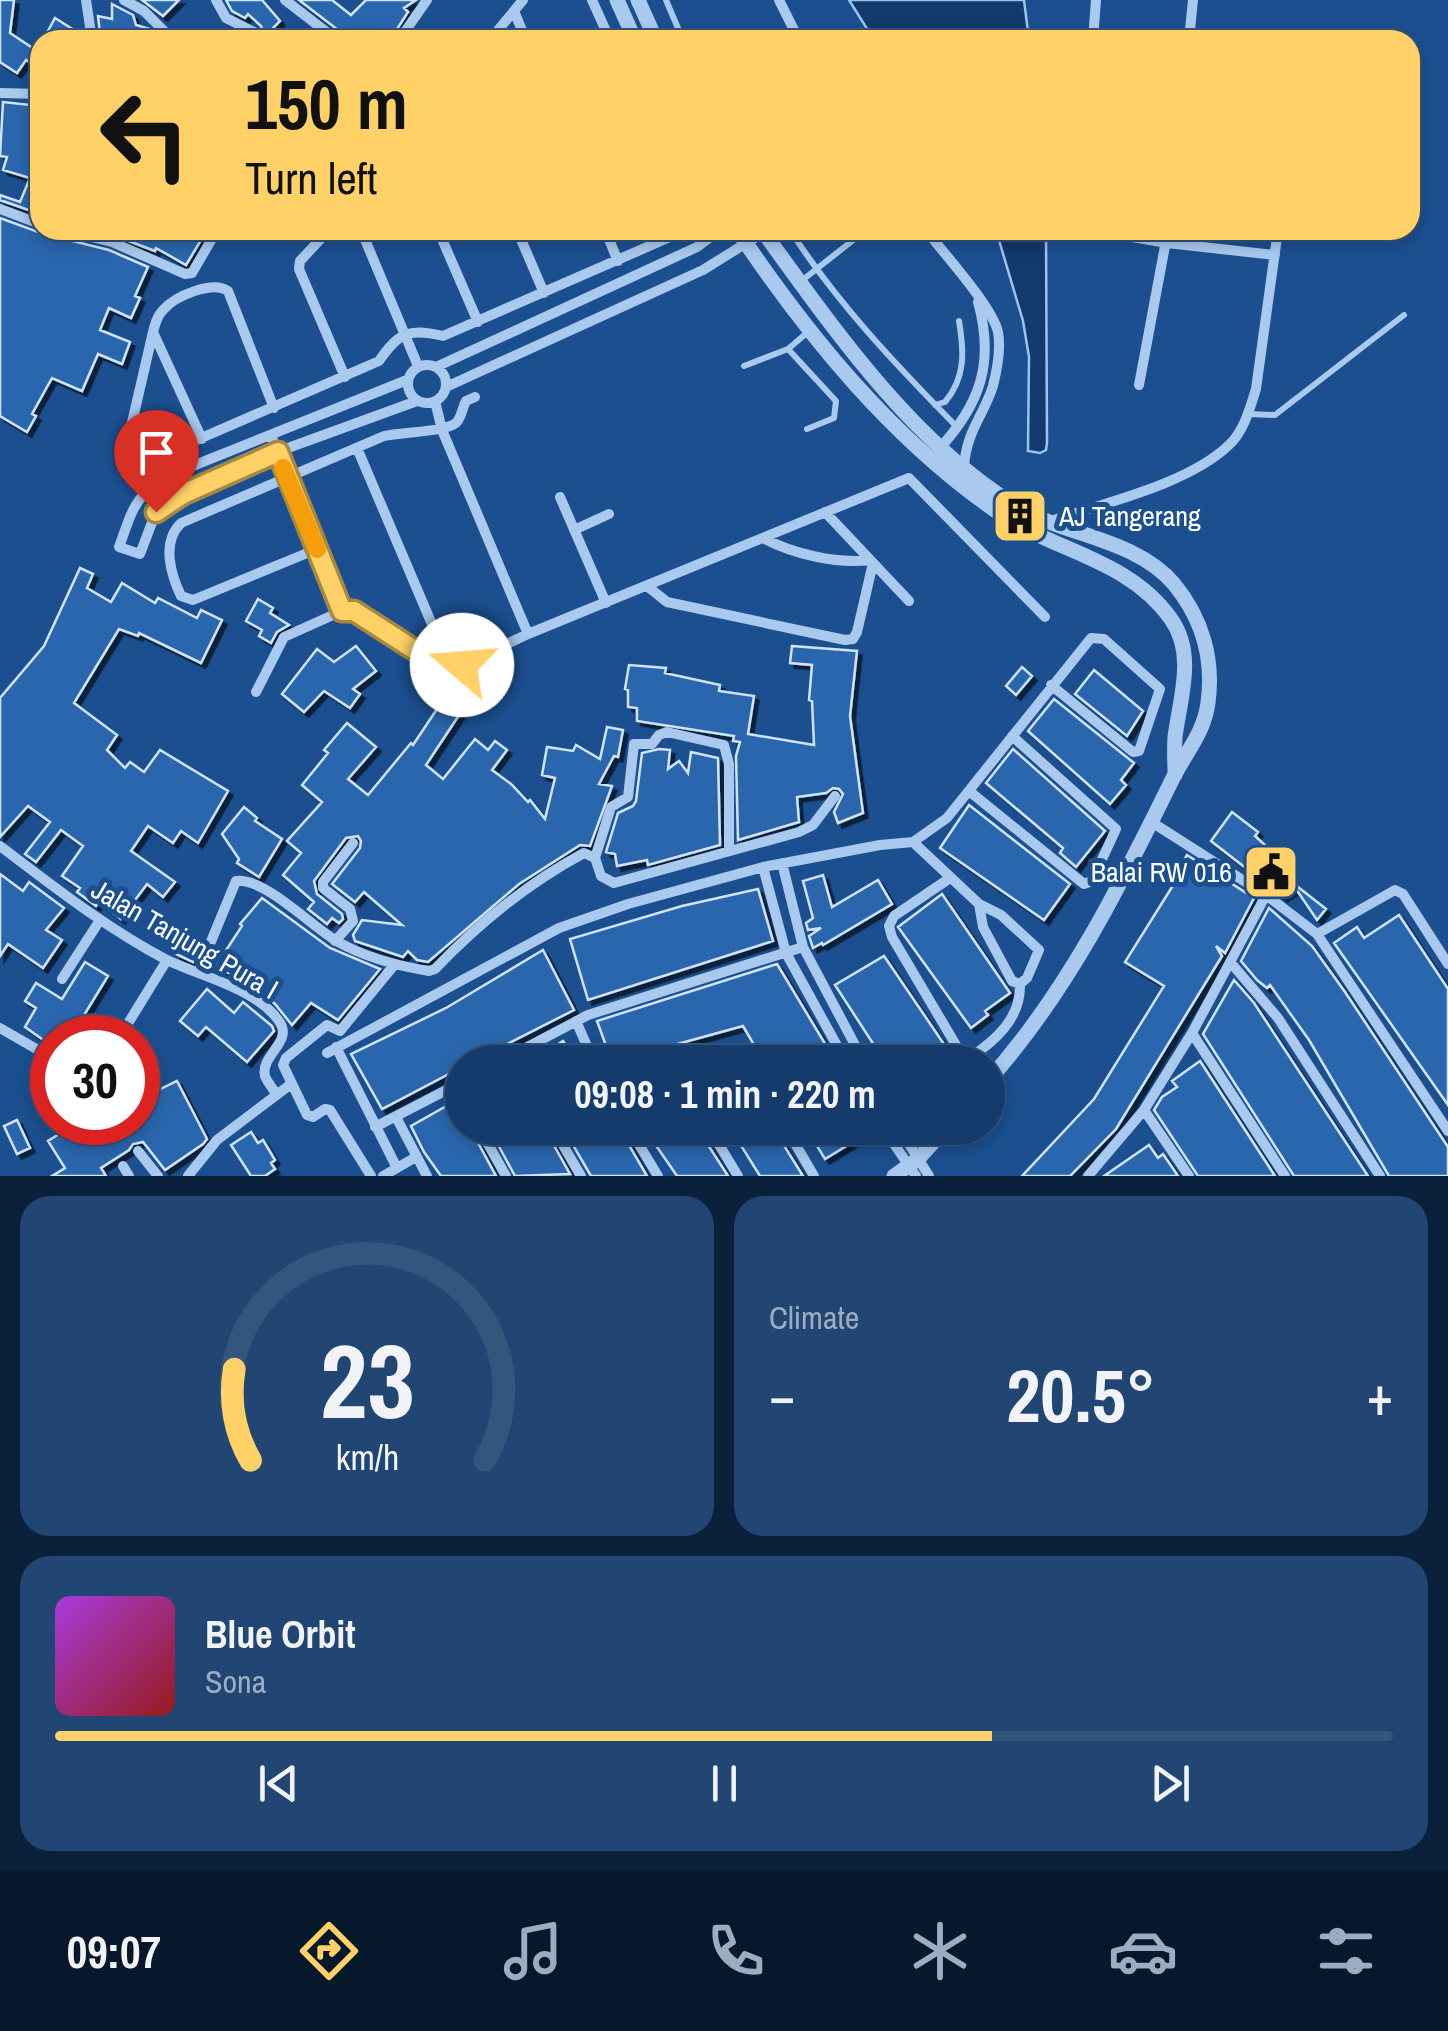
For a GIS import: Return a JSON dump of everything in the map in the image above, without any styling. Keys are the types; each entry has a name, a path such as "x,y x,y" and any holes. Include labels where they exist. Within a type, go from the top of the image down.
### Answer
{"street":[{"path":"86,0 90,30"},
{"path":"124,0 163,30"},
{"path":"216,0 226,18 250,30"},
{"path":"285,0 324,30"},
{"path":"406,30 427,0"},
{"path":"498,30 523,0"},
{"path":"592,0 606,30"},
{"path":"617,0 630,30"},
{"path":"638,0 652,30"},
{"path":"779,0 794,30"},
{"path":"1093,30 1096,0"},
{"path":"1190,30 1193,0"},
{"path":"514,10 522,30"},
{"path":"0,92 30,94"},
{"path":"0,209 30,220"},
{"path":"104,240 185,274 192,273 210,240"},
{"path":"320,240 300,262 299,270 345,376"},
{"path":"365,240 418,366"},
{"path":"442,240 478,322"},
{"path":"521,240 544,293"},
{"path":"609,240 618,262"},
{"path":"274,408 228,291 210,286 166,305 158,315 130,427 170,452 274,408 379,362 392,341 420,329 444,336 665,240"},
{"path":"418,366 436,366 706,240"},
{"path":"435,401 446,387 703,270 738,240"},
{"path":"744,240 809,331 909,442 964,466 1043,528 1136,582 1172,619 1180,638 1186,676 1175,740 1174,774"},
{"path":"770,240 935,453 998,512 1122,549 1153,565 1172,582 1196,616 1209,654 1208,703 1200,734 1174,774 1153,823 1089,943 1023,1042 1005,1062"},
{"path":"934,240 990,312 998,332 999,354 992,388 966,442 964,466"},
{"path":"1146,240 1275,255"},
{"path":"1139,384 1167,240"},
{"path":"1043,528 1176,478 1208,461 1232,442 1248,414 1256,388 1277,240"},
{"path":"935,453 957,428 982,377 987,352 976,296"},
{"path":"153,332 202,439"},
{"path":"418,366 408,380 154,484 136,502 120,547 140,554 156,512 166,503 278,452 417,401 435,401"},
{"path":"436,366 446,387"},
{"path":"408,380 409,392 417,401"},
{"path":"316,549 193,600 181,596 169,569 174,530 181,524 384,436 410,430 442,430 456,422 462,407 476,397"},
{"path":"435,401 442,430 528,634"},
{"path":"271,435 342,611"},
{"path":"357,448 448,662"},
{"path":"256,692 284,637 342,611 354,611 424,656 462,665 528,634 909,478 1045,617"},
{"path":"560,497 606,603"},
{"path":"825,512 908,601"},
{"path":"574,530 609,514"},
{"path":"763,538 780,548 851,563 872,562"},
{"path":"647,586 667,602 853,639 872,562"},
{"path":"397,1168 332,1050 559,928 628,904 782,863 912,842 947,818 1051,684 1091,638 1104,639 1160,689 1136,753 1051,684"},
{"path":"730,850 729,764 724,745 666,732 652,744 633,745 628,797 610,806 595,858 601,876 614,883 799,832 813,825 836,796"},
{"path":"969,791 1089,884 1116,829 1012,736"},
{"path":"1153,823 1266,895 1318,934 1448,1132"},
{"path":"912,842 979,904 1001,915 1039,950 1027,978 1020,984 1018,1006 1002,1032 973,1056 964,1057 889,926 894,916 950,878"},
{"path":"335,940 353,921 350,909 323,888 323,882 353,843"},
{"name":"Jalan Tanjung Pura I","path":"0,846 100,920 167,960 232,987 280,1022 282,1036 265,1070 277,1096"},
{"path":"198,973 236,881 262,888 335,940 394,964 429,972 470,933 549,872 584,853 595,858"},
{"path":"782,863 803,947 855,1045"},
{"path":"763,868 786,953 837,1045"},
{"path":"1318,934 1395,890 1402,894 1448,964"},
{"path":"1088,1176 1144,1110 1192,1033 1266,895"},
{"path":"979,904 983,927 1012,981 1020,984"},
{"path":"62,979 100,920"},
{"path":"537,1045 601,1010 803,947"},
{"path":"133,1015 167,960"},
{"path":"1231,963 1278,1018 1380,1176"},
{"path":"371,1176 330,1110 308,1116 283,1068 286,1058 326,1025 340,1030 394,964"},
{"path":"576,1021 587,1045"},
{"path":"0,1028 30,1045"},
{"path":"1192,1033 1285,1176"},
{"path":"188,1176 217,1140 291,1084"},
{"path":"375,1127 445,1091"},
{"path":"1144,1110 1189,1176"},
{"path":"396,1116 427,1176"},
{"path":"489,1145 506,1176"},
{"path":"564,1145 581,1176"},
{"path":"639,1145 658,1176"},
{"path":"719,1145 738,1176"},
{"path":"796,1145 814,1176"},
{"path":"897,1145 914,1167 929,1176"},
{"path":"894,1176 914,1167 932,1145"},
{"path":"138,1151 158,1176"},
{"path":"383,1176 416,1156"}],"lane":[{"path":"666,0 679,30"},
{"path":"796,240 816,270 957,428"},
{"path":"800,282 854,240"},
{"path":"1248,414 1275,416 1404,315"},
{"path":"934,405 945,402 960,377 964,352 959,321"},
{"path":"744,366 788,349 809,331"},
{"path":"788,349 836,401 834,418 806,430"}],"water":[{"path":"849,0 1024,0 1028,30 868,30"},
{"path":"999,240 1046,240 1047,443 1046,450 1040,453 1028,451 1029,357 1023,321"}],"building":[{"path":"0,0 14,0 10,33 30,46 30,63 26,60 17,73 0,62"},
{"path":"142,0 179,0 163,16"},
{"path":"226,0 262,0 280,21 275,30 262,30 248,14 245,18 232,11"},
{"path":"299,0 332,0 351,15 366,0 416,0 404,8 408,12 396,30 338,30"},
{"path":"112,4 133,15 136,25 151,30 100,30 98,16 112,19"},
{"path":"55,18 74,30 48,30"},
{"path":"3,102 30,105 30,178 3,170 7,157 0,156"},
{"path":"30,178 30,211 0,200 0,195 20,202"},
{"path":"0,218 30,229 30,240 68,240 109,250 148,267 135,296 140,298 131,318 109,308 100,330 130,342 122,364 98,354 82,391 52,378 32,414 36,416 27,432 0,416"},
{"path":"126,240 201,240 186,265 156,248 155,251"},
{"path":"80,568 93,574 87,588 111,602 122,583 155,603 158,598 197,618 201,610 222,620 201,663 139,633 138,636 119,629 74,703 117,735 107,750 125,768 130,762 144,772 160,750 228,791 198,843 181,831 173,843 148,826 131,851 175,882 163,897 147,884 121,919 99,902 96,906 62,876 83,846 61,830 36,862 25,854 50,822 28,806 0,837 0,698 44,646"},
{"path":"258,599 273,608 270,613 289,625 277,632 271,643 259,636 262,630 246,621"},
{"path":"356,646 376,671 353,689 360,694 350,708 324,691 304,712 282,694 317,649 334,662"},
{"path":"792,646 857,651 850,716 863,813 838,823 834,812 843,794 833,788 826,793 797,797 799,822 738,840 736,756 740,742 733,741 734,736 637,721 637,708 628,707 625,689 629,665 666,668 665,673 720,685 719,691 754,696 748,734 814,745 809,700 812,665 790,663"},
{"path":"1022,667 1032,676 1016,695 1006,686"},
{"path":"1094,670 1143,711 1127,736 1075,694"},
{"path":"451,688 469,700 426,765 443,779 475,739 488,750 495,741 507,750 492,770 530,800 545,819 555,778 542,775 547,747 573,751 576,745 600,759 607,727 623,730 618,757 614,756 599,784 612,786 590,846 580,845 519,884 428,962 417,960 408,951 403,957 355,941 353,935 362,920 402,925 364,892 355,902 332,884 360,848 358,836 346,838 314,881 317,894 342,914 339,923 332,918 327,924 308,909 314,902 283,875 301,853 287,841 322,802 302,785 347,723 376,747 348,779 368,795 413,745"},
{"path":"1054,699 1134,763 1121,780 1126,785 1110,804 1028,731"},
{"path":"1013,749 1105,831 1076,867 1060,853 1063,848 986,783"},
{"path":"670,750 668,769 679,761 688,773 691,752 718,758 720,845 648,865 647,860 617,866 615,854 606,852 618,813 636,801 642,753"},
{"path":"969,805 1070,884 1044,920 940,848"},
{"path":"244,807 257,818 255,821 282,839 259,877 237,863 239,859 222,834"},
{"path":"1232,812 1258,832 1255,836 1287,865 1281,873 1298,887 1283,897 1211,841"},
{"path":"1187,855 1254,898 1225,953 1216,946 1222,956 1116,1129 1070,1176 1022,1176 1094,1099 1164,986 1125,962 1177,879 1174,877"},
{"path":"0,874 23,891 29,882 64,908 46,930 62,940 43,968 8,944 0,956"},
{"path":"823,875 832,907 878,880 892,904 813,948 809,936 821,928 808,930 806,923 813,918 803,881"},
{"path":"758,889 773,941 588,1000 570,939 682,906"},
{"path":"1296,889 1326,909 1317,920"},
{"path":"942,894 1010,993 985,1011 988,1015 971,1028 898,927"},
{"path":"262,898 330,948 380,969 338,1020 311,1003 292,1025 262,993 212,963 217,951 223,955 240,924"},
{"path":"1269,908 1312,946 1345,992 1448,1147 1448,1176 1389,1176 1309,1040 1270,985 1267,988 1257,980 1241,961"},
{"path":"1399,915 1448,989 1448,1105 1334,943 1357,927 1364,938"},
{"path":"187,939 199,948 193,962 176,954"},
{"path":"543,950 574,1010 505,1045 445,1045 445,1076 382,1109 351,1054 446,1008"},
{"path":"884,956 945,1045 874,1045 835,985"},
{"path":"85,962 108,976 84,1015 32,1015 36,1008 25,1001 36,983 62,999"},
{"path":"777,964 826,1045 754,1045 743,1026 674,1045 606,1045 597,1021"},
{"path":"1234,980 1254,1003 1368,1176 1294,1176 1203,1034"},
{"path":"207,989 234,1013 243,1002 272,1026 274,1031 247,1062 206,1027 198,1036 180,1021"},
{"path":"1200,1061 1275,1176 1198,1176 1154,1110 1162,1097 1177,1087 1172,1081"},
{"path":"177,1081 207,1139 165,1170 145,1145 160,1145 160,1089"},
{"path":"445,1107 445,1145 479,1145 496,1176 441,1176 411,1126"},
{"path":"17,1120 30,1148 17,1154 4,1126"},
{"path":"251,1132 258,1143 263,1140 275,1160 271,1163 275,1169 265,1176 251,1176 231,1145"},
{"path":"51,1145 132,1145 101,1168 106,1176 52,1176 65,1168"},
{"path":"498,1145 554,1145 570,1174 515,1176"},
{"path":"573,1145 629,1145 647,1176 591,1176"},
{"path":"656,1145 708,1145 728,1176 677,1176"},
{"path":"741,1145 784,1145 803,1176 760,1176"},
{"path":"816,1145 848,1145 825,1159"},
{"path":"1149,1145 1158,1158 1163,1154 1178,1176 1104,1176"}],"slow traffic":[{"path":"283,468 317,549"}],"place":[{"name":"AJ Tangerang","path":"1020,516"},
{"name":"Balai RW 016","path":"1271,872"}],"route":[{"path":"156,512 183,494 278,452 342,611 354,611 424,656 462,665"}]}
